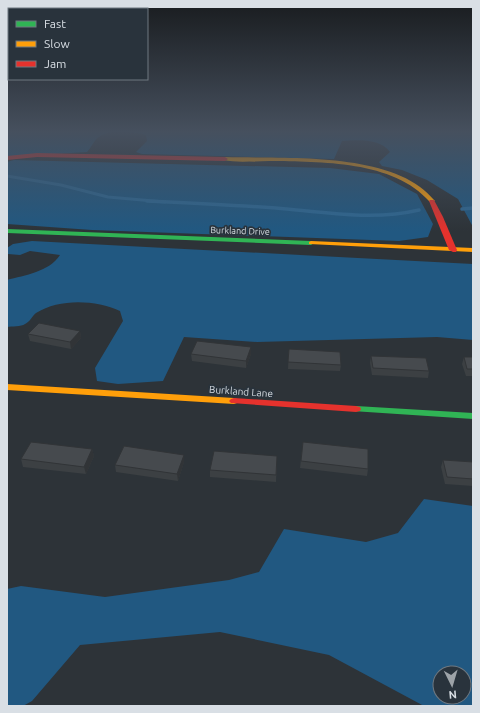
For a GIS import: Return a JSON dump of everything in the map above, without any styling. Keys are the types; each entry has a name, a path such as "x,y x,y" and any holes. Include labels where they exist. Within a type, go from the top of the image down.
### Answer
{"street":[{"path":"347,164 381,170 414,184 432,202 453,250"},
{"name":"Burkland Drive","path":"7,231 473,250"},
{"name":"Burkland Lane","path":"7,387 473,416"}],"shaded area":[{"path":"7,164 183,164 330,168 379,174 417,194 433,224 428,237 399,241 92,230 7,224"},
{"path":"381,164 473,164 473,227 458,199 427,180 402,170 382,166"},
{"path":"32,241 473,264 473,340 437,337 257,342 184,337 163,381 118,384 97,381 95,368 123,321 120,311 110,307 89,303 67,303 46,308 36,313 23,325 7,327 7,280 43,269 55,261 60,255 30,251 20,255 8,254 7,248 13,244"},
{"path":"424,499 473,506 473,706 424,706 329,655 220,632 80,645 32,701 23,706 7,706 7,589 21,586 105,597 229,580 259,572 284,529 366,542 398,533"}],"building":[{"path":"39,323 80,331 70,342 28,334"},
{"path":"197,341 251,347 246,361 191,354"},
{"path":"289,349 340,352 341,365 288,362"},
{"path":"371,356 426,358 429,371 373,368"},
{"path":"464,357 473,357 473,369 467,369"},
{"path":"31,442 92,449 84,467 21,459"},
{"path":"303,442 368,449 368,469 301,461"},
{"path":"124,446 184,455 177,474 115,465"},
{"path":"214,451 277,456 276,475 210,470"},
{"path":"443,460 473,462 473,479 447,477"}],"waterway":[{"path":"7,176 61,185 108,197 164,202"},
{"path":"147,201 164,202"},
{"path":"164,202 276,208 348,215 384,215 419,210"},
{"path":"462,209 473,208"}],"traffic: fast":[{"path":"7,231 311,243"},
{"path":"356,409 473,416"}],"traffic: slow":[{"path":"348,164 392,174 411,183 432,201"},
{"path":"311,243 473,250"},
{"path":"7,387 234,401"}],"traffic: jam":[{"path":"432,201 453,250"},
{"path":"234,401 356,409"}]}
